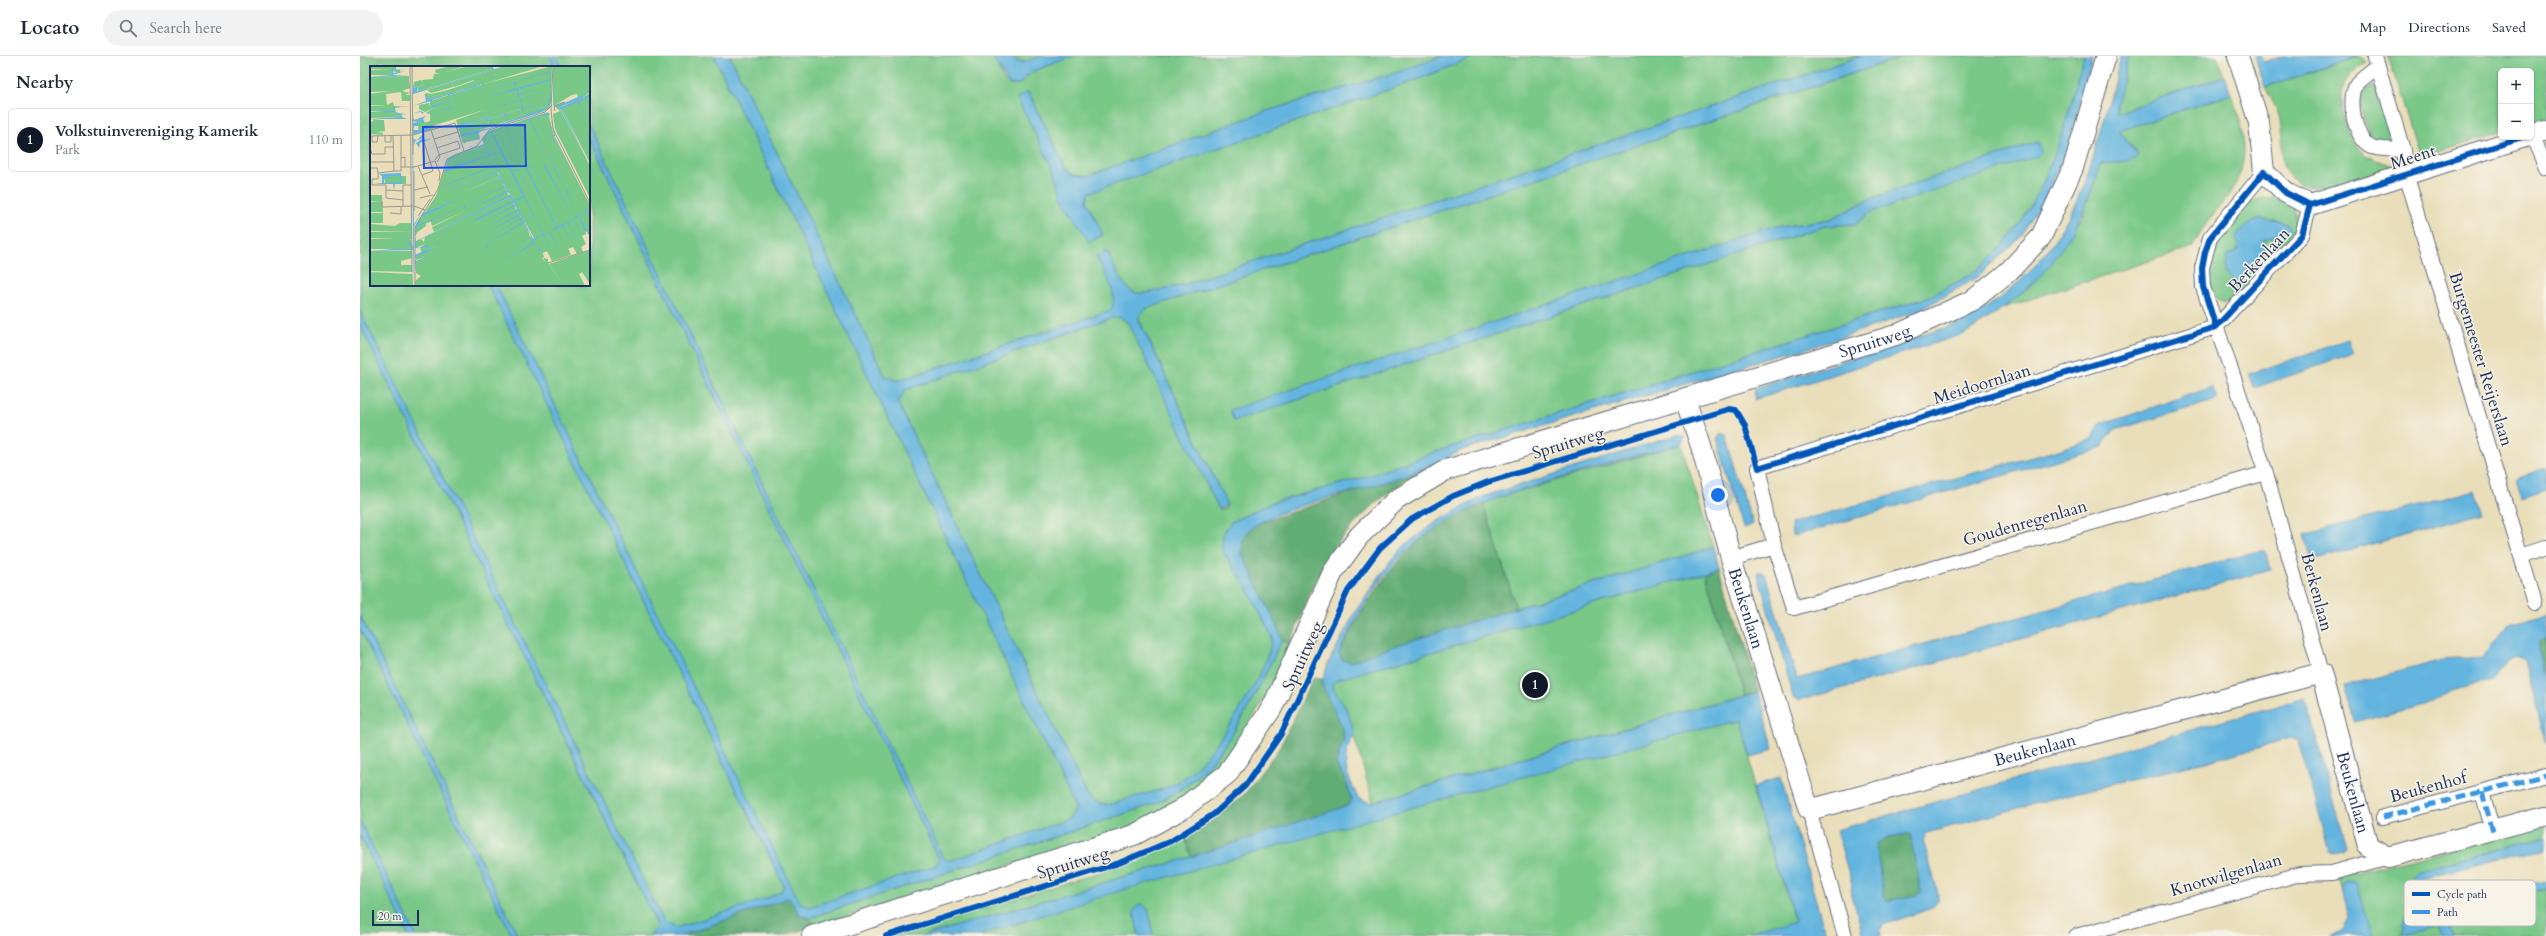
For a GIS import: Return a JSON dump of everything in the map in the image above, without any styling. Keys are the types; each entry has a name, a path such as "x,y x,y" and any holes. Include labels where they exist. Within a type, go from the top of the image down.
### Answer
{"street":[{"name":"Spruitweg","path":"812,936 1134,835 1182,809 1227,774 1272,708 1333,572 1360,536 1396,500 1446,470 1896,335 1973,300 2008,272 2041,237 2072,168 2106,56"},
{"path":"2238,56 2259,123 2264,172 2286,192 2310,205"},
{"path":"2377,61 2357,84 2352,104 2355,123 2361,136 2372,147 2403,150"},
{"name":"Burgemeester Reijerslaan","path":"2377,61 2403,150 2406,174 2535,603"},
{"path":"2534,134 2546,168"},
{"name":"Meent","path":"2310,205 2515,140"},
{"path":"2216,327 2204,287 2202,268 2205,252 2210,238 2264,172"},
{"name":"Berkenlaan","path":"2310,205 2302,235 2216,327 2266,473 2321,673"},
{"name":"Meidoornlaan","path":"1774,545 1757,468 2216,327"},
{"name":"Beukenlaan","path":"1685,399 1701,446 1732,558 1809,810 2321,673 2368,846 2388,857"},
{"name":"Goudenregenlaan","path":"1774,545 1794,608 2266,473"},
{"path":"1732,558 1774,545"},
{"path":"2521,555 2546,547"},
{"name":"Beukenhof","path":"2383,817 2546,775"},
{"name":"Beukenhof","path":"2482,792 2493,831"},
{"path":"1809,810 1845,936"},
{"path":"2388,857 2493,831 2546,816"},
{"name":"Knotwilgenlaan","path":"2076,936 2300,874 2332,873 2388,857"}],"green space":[{"path":"360,56 550,56 555,66 387,66 384,60 378,63 380,66 370,66 370,286 488,286 784,886 780,892 768,899 675,928 664,922 360,311"},
{"path":"556,56 714,56 1076,809 1069,819 950,861 944,860 590,127 590,66 561,66"},
{"path":"730,56 993,56 1005,82 1020,84 1031,72 1074,56 1443,56 1398,72 1267,111 1087,176 1074,174 1065,166 1029,93 1017,98 1055,173 1063,198 1103,235 1087,201 1088,193 1419,79 1473,57 1861,56 1183,285 1152,292 1134,292 1128,288 1122,280 1107,252 1096,256 1112,290 1113,304 1111,310 897,381 885,376"},
{"path":"1011,56 1041,56 1026,61 1018,61"},
{"path":"1906,56 2084,56 2068,113 2049,168 2023,219 2005,243 1984,264 1957,282 1929,297 1429,454 1369,476 1271,503 1231,522 1222,550 1247,587 1272,637 1269,652 1262,670 1252,690 1226,731 1199,765 1187,776 1175,784 1160,790 1113,804 1103,805 1087,795 898,403 905,390 1111,318 1120,317 1128,323 1219,509 1224,509 1227,505 1138,317 1145,309","holes":["2038,142 1869,213 1856,224 1824,226 1234,421 1230,411 1776,228 1831,219 1870,199"]},
{"path":"2129,56 2217,56 2224,76 2117,113 2116,104"},
{"path":"2360,56 2367,62 2357,68 2350,75 2343,88 2342,104 2347,124 2353,140 2364,153 2392,166 2348,182 2332,186 2316,187 2301,184 2290,177 2283,163 2281,152 2280,120 2276,107 2265,87"},
{"path":"2388,56 2546,56 2546,118 2534,122 2534,68 2498,68 2498,133 2420,157"},
{"path":"2375,86 2393,143 2379,143 2369,135 2359,102 2365,90"},
{"path":"2231,94 2243,136 2243,161 2233,187 2203,228 2193,247 2003,308 2031,286 2082,217 2101,163 2129,161 2137,152 2119,131"},
{"path":"590,139 939,859 937,865 809,907 800,904 496,286 590,286"},
{"path":"2273,197 2293,207 2296,217 2294,231 2286,245 2231,302 2224,303 2214,294 2209,282 2210,268 2214,253 2221,237 2230,223 2249,203 2260,199","holes":["2273,221 2288,224 2273,237 2264,241 2240,280 2227,255 2234,254 2239,245"]},
{"path":"360,325 658,927 650,936 518,936 360,616"},
{"path":"1681,444 1713,547 1516,608 1483,502"},
{"path":"1433,465 1416,474 1383,497 1352,527 1327,559 1307,601 1290,644 1282,640 1274,619 1242,554 1242,542 1247,531 1259,523"},
{"path":"1483,502 1516,608 1351,662 1342,660 1339,653 1353,628 1381,583 1396,564 1433,530"},
{"path":"1719,568 1754,691 1740,695 1705,572"},
{"path":"1705,572 1740,695 1373,802 1346,708 1332,687 1333,682"},
{"path":"360,629 512,936 416,936 360,821"},
{"path":"2546,637 2546,677 2539,652 2540,641"},
{"path":"1282,640 1290,644 1271,685 1250,724 1224,759 1209,776 1175,804 1135,825 1090,841 816,926 809,918 1154,804 1177,792 1198,776 1213,760 1227,741 1240,722"},
{"path":"1313,678 1323,679 1324,687 1341,722 1344,740 1336,764 1346,781 1352,800 1347,806 1332,812 1191,857 1185,837 1216,818 1244,795 1280,747"},
{"path":"1736,719 1795,922 1749,936 1153,936 1148,909 1134,913 1139,936 977,936 1260,849"},
{"path":"2546,825 2546,837 2416,871 2409,880 2404,880 2403,934 2440,926 2443,936 2373,936 2352,882 2345,883 2342,888 2338,877"},
{"path":"1910,834 1921,892 1917,895 1888,901 1883,895 1876,844 1888,837"},
{"path":"360,835 409,936 360,936"},
{"path":"1185,837 1191,857 923,936 892,936 1113,868 1167,847"},
{"path":"2546,889 2546,936 2454,936 2451,926 2536,926 2536,891"},
{"path":"789,898 801,916 809,918 816,926 782,936 680,936"}],"water":[{"path":"550,56 556,56 561,66 555,66"},
{"path":"714,56 730,56 885,376 897,381 1111,310 1113,304 1112,290 1096,256 1107,251 1121,280 1127,288 1134,292 1152,292 1183,285 1861,56 1905,56 1145,309 1138,318 1227,505 1219,509 1128,323 1120,317 1111,318 905,390 898,403 1087,795 1098,803 1108,805 1160,790 1175,784 1187,776 1199,765 1226,731 1252,690 1262,670 1269,652 1272,637 1247,587 1222,550 1223,534 1231,522 1271,503 1369,476 1429,454 1929,297 1957,282 1984,264 2005,243 2023,219 2049,168 2068,113 2084,56 2092,56 2067,150 2042,203 2019,239 1978,277 1920,310 1825,343 1462,450 1445,459 1401,477 1294,509 1259,523 1246,533 1242,544 1242,554 1274,619 1282,640 1252,701 1228,741 1214,759 1198,775 1175,793 1154,804 809,918 801,916 789,898 680,936 650,936 658,926 360,325 360,311 664,922 676,928 768,898 780,892 784,886 488,286 496,286 800,903 809,907 937,865 939,859 590,139 590,127 944,859 950,861 1069,819 1076,809"},
{"path":"993,56 1011,56 1016,61 1023,63 1041,56 1074,56 1031,72 1020,84 1009,85"},
{"path":"1443,56 1476,56 1419,79 1089,193 1087,201 1103,235 1089,242 1063,198 1055,173 1017,98 1028,92 1065,166 1074,174 1087,176 1267,111 1398,72"},
{"path":"2121,56 2129,56 2116,104 2117,113 2224,76 2231,94 2119,131 2138,155 2129,161 2101,163 2090,194 2078,220 2051,264 2034,282 2014,299 1964,334 1755,399 1756,389 1960,323 1999,299 2029,272 2053,242 2072,210 2087,175 2099,138"},
{"path":"2255,56 2261,56 2264,62 2283,56 2358,56 2265,87"},
{"path":"2038,142 2041,152 2036,157 1869,213 1856,224 1824,226 1234,421 1230,410 1776,228 1831,219 1870,199"},
{"path":"2261,219 2288,224 2291,230 2280,240 2273,237 2264,241 2265,250 2240,280 2235,283 2226,273 2227,255 2233,254 2237,250 2239,245 2236,240 2241,229"},
{"path":"2348,340 2353,354 2254,388 2249,374"},
{"path":"2212,387 2217,396 2217,400 2115,430 2102,447 1794,536 1792,535 1791,523 2055,451 2092,439 2098,426"},
{"path":"1721,433 1727,435 1753,525 1744,528 1717,438"},
{"path":"1677,435 1685,437 1681,444 1518,491 1474,508 1432,531 1413,546 1386,573 1364,606 1339,653 1342,660 1351,662 1391,647 1713,547 1719,568 1336,680 1332,687 1346,708 1355,733 1347,751 1346,759 1346,766 1350,781 1358,798 1371,803 1754,691 1771,749 1747,755 1736,719 1410,808 1120,891 977,936 923,936 1191,857 1347,806 1352,800 1346,781 1336,764 1344,738 1343,728 1323,687 1323,679 1328,664 1355,612 1390,561 1405,545 1438,521 1482,497"},
{"path":"2546,468 2546,488 2522,496 2516,478"},
{"path":"2475,491 2483,513 2312,561 2305,535"},
{"path":"2265,549 2270,570 1800,700 1793,697 1758,574 1760,571 1766,574 1797,679"},
{"path":"2546,614 2546,637 2540,641 2539,652 2546,677 2546,744 2525,662 2518,657 2509,661 2492,680 2449,692 2426,703 2355,722 2345,686 2443,660 2483,657 2511,623"},
{"path":"360,616 518,936 512,936 360,629"},
{"path":"2305,698 2347,848 2344,852 2335,854 2330,852 2298,740 2290,738 2205,762 2059,797 1927,833 1923,840 1938,893 1938,901 1932,908 1883,925 1880,931 1881,936 1863,936 1851,891 1852,884 1836,830","holes":["1910,834 1921,892 1917,895 1888,901 1883,895 1876,844 1888,837"]},
{"path":"1781,778 1826,936 1749,936 1795,922 1756,785"},
{"path":"360,821 416,936 409,936 360,835"},
{"path":"2546,837 2546,848 2421,878 2420,880 2409,880 2416,871"},
{"path":"2546,880 2546,889 2536,891 2536,882"},
{"path":"2352,881 2357,884 2373,936 2328,936 2343,932 2349,918 2342,888 2345,883"},
{"path":"1142,904 1148,909 1153,936 1139,936 1134,913 1136,907"},
{"path":"2404,926 2436,926 2403,935"},
{"path":"2440,926 2451,926 2454,936 2443,936"}],"marked path":[{"path":"2383,817 2546,775"},
{"path":"2482,792 2493,831"}],"cycle path":[{"path":"2310,205 2516,140"},
{"path":"2216,327 2203,287 2202,268 2205,252 2210,238 2264,172 2286,193 2310,205"},
{"path":"886,936 1119,863 1171,841 1214,814 1245,786 1281,734 1348,591 1380,548 1412,519 1453,496 1488,482 1729,409 1736,410 1745,425 1757,468 2216,327 2302,235 2310,205"}],"place":[{"name":"Volkstuinvereniging Kamerik","path":"1535,685"}]}
